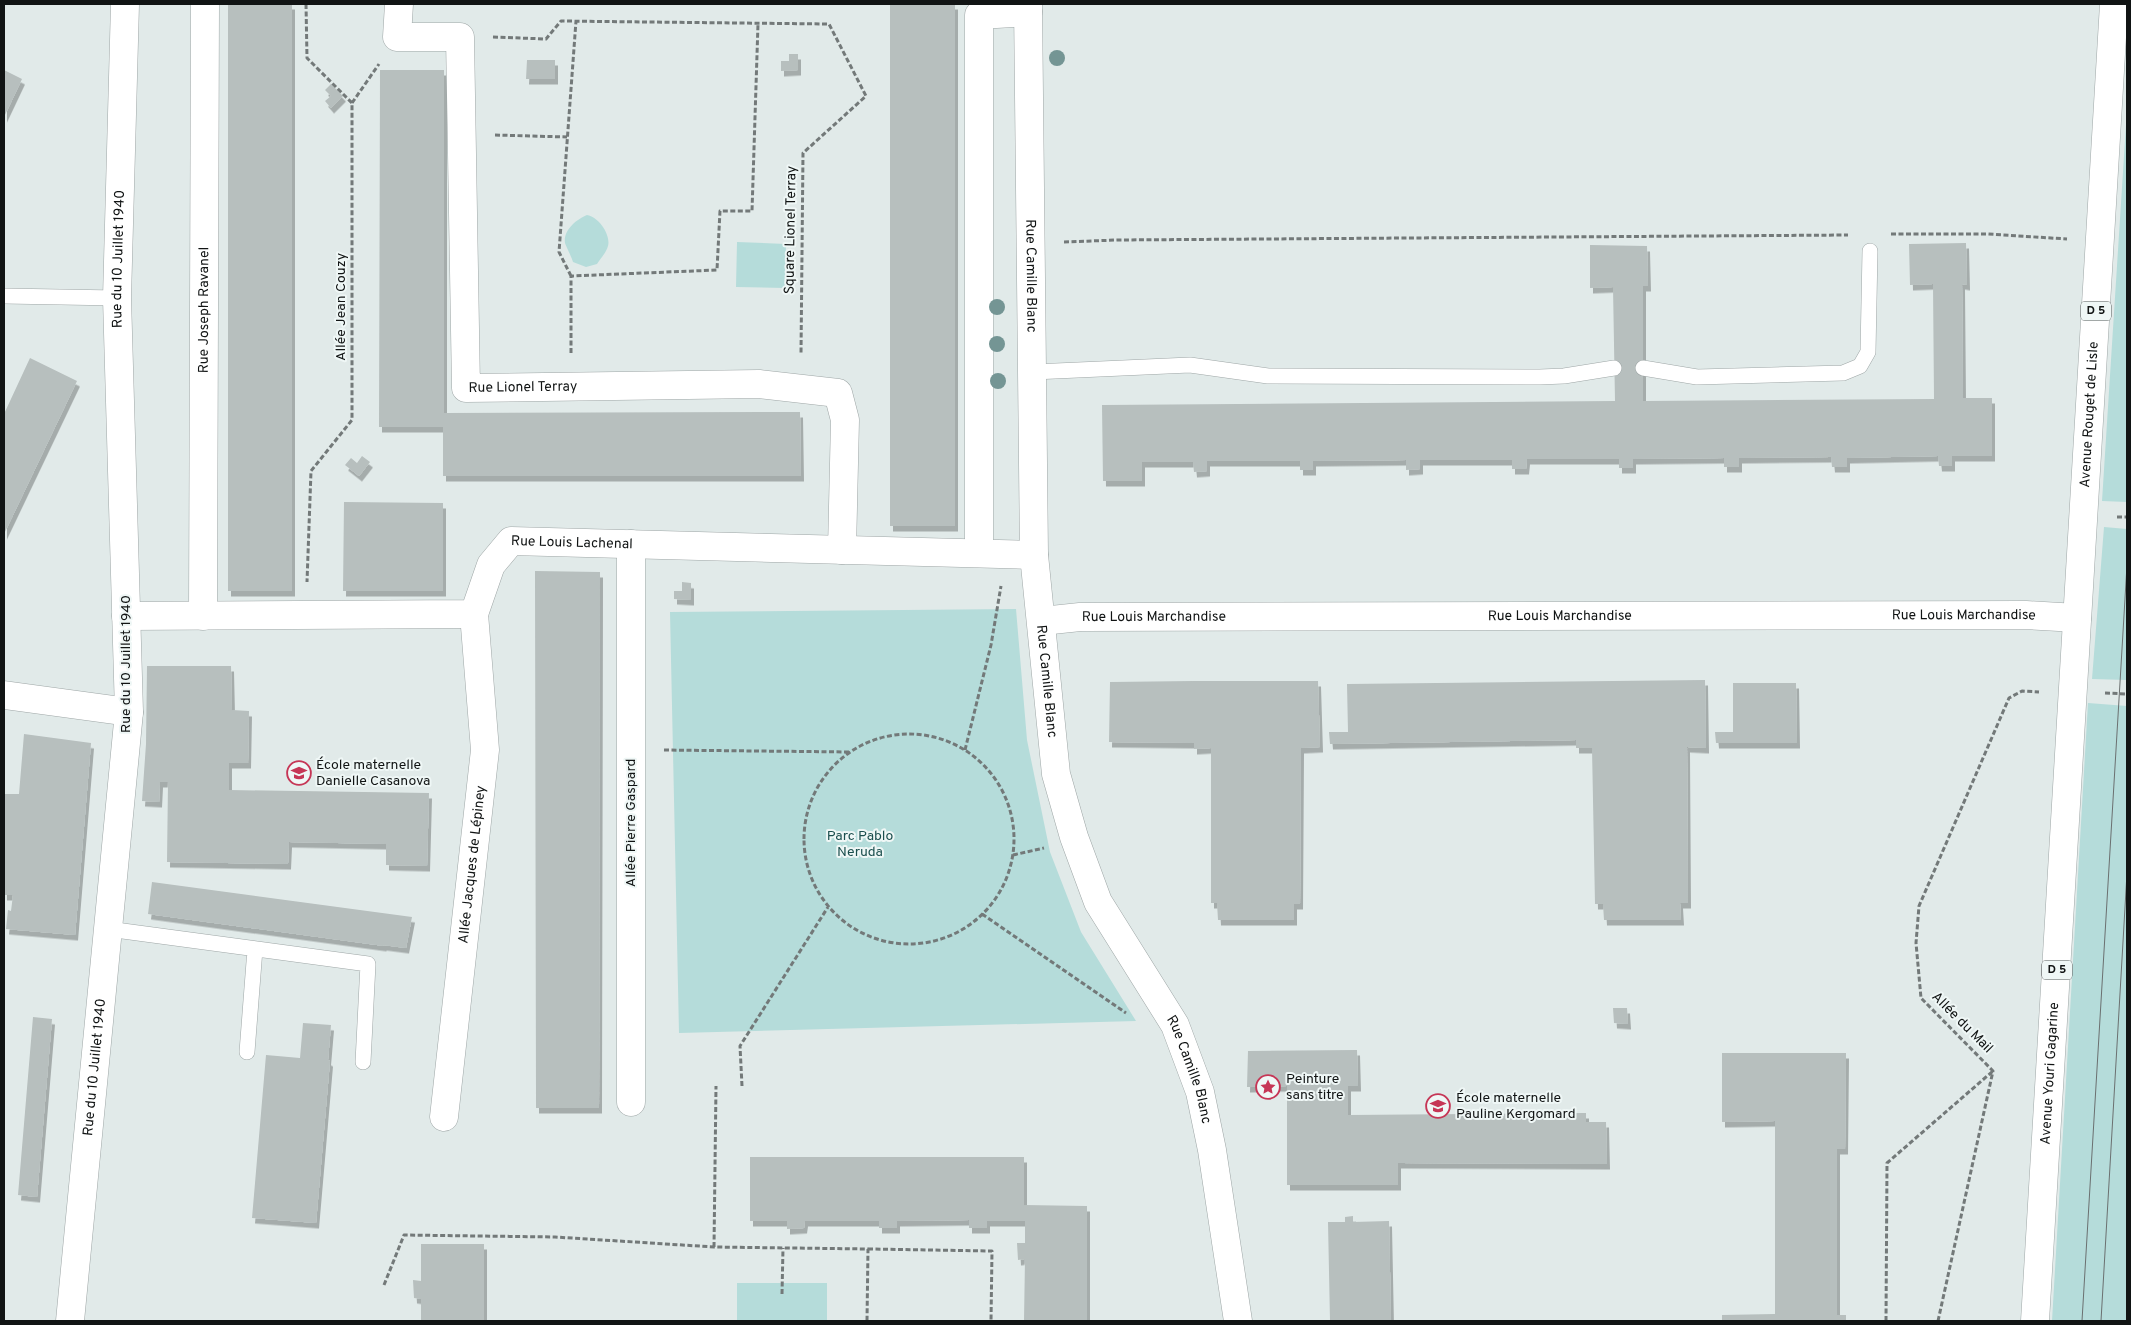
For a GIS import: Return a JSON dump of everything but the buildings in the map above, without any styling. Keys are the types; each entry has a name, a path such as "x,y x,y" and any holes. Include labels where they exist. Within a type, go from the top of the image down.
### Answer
{"street":[{"name":"Rue du 10 Juillet 1940","path":"70,1321 129,712 117,298 125,4"},
{"name":"Rue Joseph Ravanel","path":"203,616 206,4"},
{"path":"399,4 397,37 460,36"},
{"name":"Avenue Rouget de Lisle","path":"2077,618 2114,4"},
{"path":"979,553 979,15 1028,8"},
{"name":"Rue Camille Blanc","path":"1028,8 1034,555 1056,774 1074,837 1098,902 1175,1025 1200,1092 1212,1150 1238,1321"},
{"name":"Rue Lionel Terray","path":"460,36 466,388 759,384 838,393 845,420 842,550"},
{"name":"Rue Louis Lachenal","path":"474,614 491,565 511,541 1034,555"},
{"name":"Allée Pierre Gaspard","path":"631,544 631,1102"},
{"path":"126,616 474,614"},
{"name":"Allée Jacques de Lépiney","path":"444,1117 485,750 474,614"},
{"name":"Rue Louis Marchandise","path":"1042,621 1080,616 2026,615 2077,618"},
{"name":"Avenue Youri Gagarine","path":"2036,1321 2077,618"},
{"path":"4,695 129,712"}],"lane":[{"path":"1644,368 1697,376 1843,373 1860,366 1868,352 1870,251"},
{"path":"4,296 117,298"},
{"path":"1032,372 1190,365 1268,376 1564,376 1614,368"},
{"path":"108,929 368,964 363,1062"},
{"path":"247,1052 255,949"}],"path":[{"path":"306,4 307,58 352,102 397,37"},
{"name":"Square Lionel Terray","path":"460,36 546,39 561,21 829,24 866,96 803,153 801,341"},
{"path":"571,343 571,276 559,252 576,21"},
{"path":"571,276 717,270 720,211 752,211 758,24"},
{"name":"Allée Jean Couzy","path":"306,615 311,471 352,420 352,102"},
{"path":"510,136 567,137"},
{"path":"1889,234 1988,234 2100,241"},
{"path":"1031,244 1137,240 1850,235"},
{"path":"965,750 990,645 1007,554"},
{"name":"Allée du Mail","path":"1938,1321 1993,1071 1921,998 1916,943 1919,906 2009,698 2022,691 2074,691"},
{"path":"905,734 934,737 965,750 991,772 1008,801 1015,835 1013,855 1011,869 997,899 973,924 943,940 910,945 876,939 850,926 828,907 813,882 805,854 805,824 813,797 828,771 850,752 876,739 905,734"},
{"path":"631,750 850,752"},
{"path":"1013,855 1049,847"},
{"path":"742,1086 740,1046 828,907"},
{"path":"982,914 1128,1015"},
{"path":"1886,1321 1887,1163 1993,1071"},
{"path":"714,1247 716,1086"},
{"path":"384,1285 404,1236 555,1237 714,1247 992,1251 991,1321"},
{"path":"782,1248 782,1294"},
{"path":"867,1321 868,1249"}],"green space":[{"path":"2127,109 2127,502 2102,501"},
{"path":"587,215 596,219 603,227 608,237 608,246 597,264 586,267 573,262 565,243 565,238 568,229 579,219"},
{"path":"737,242 786,244 785,288 736,287"},
{"path":"2104,527 2127,529 2127,680 2092,679"},
{"name":"Parc Pablo Neruda","path":"1016,609 1027,740 1050,852 1081,932 1136,1021 679,1033 670,612"},
{"path":"2088,703 2127,706 2127,1321 2052,1321"},
{"path":"737,1283 827,1283 827,1321 737,1321"}],"tram line":[{"path":"2082,1321 2127,565"},
{"path":"2101,1321 2127,873"}],"place":[{"name":"École maternelle Danielle Casanova","path":"299,773"},
{"name":"Peinture sans titre","path":"1268,1087"},
{"name":"École maternelle Pauline Kergomard","path":"1438,1106"}]}
